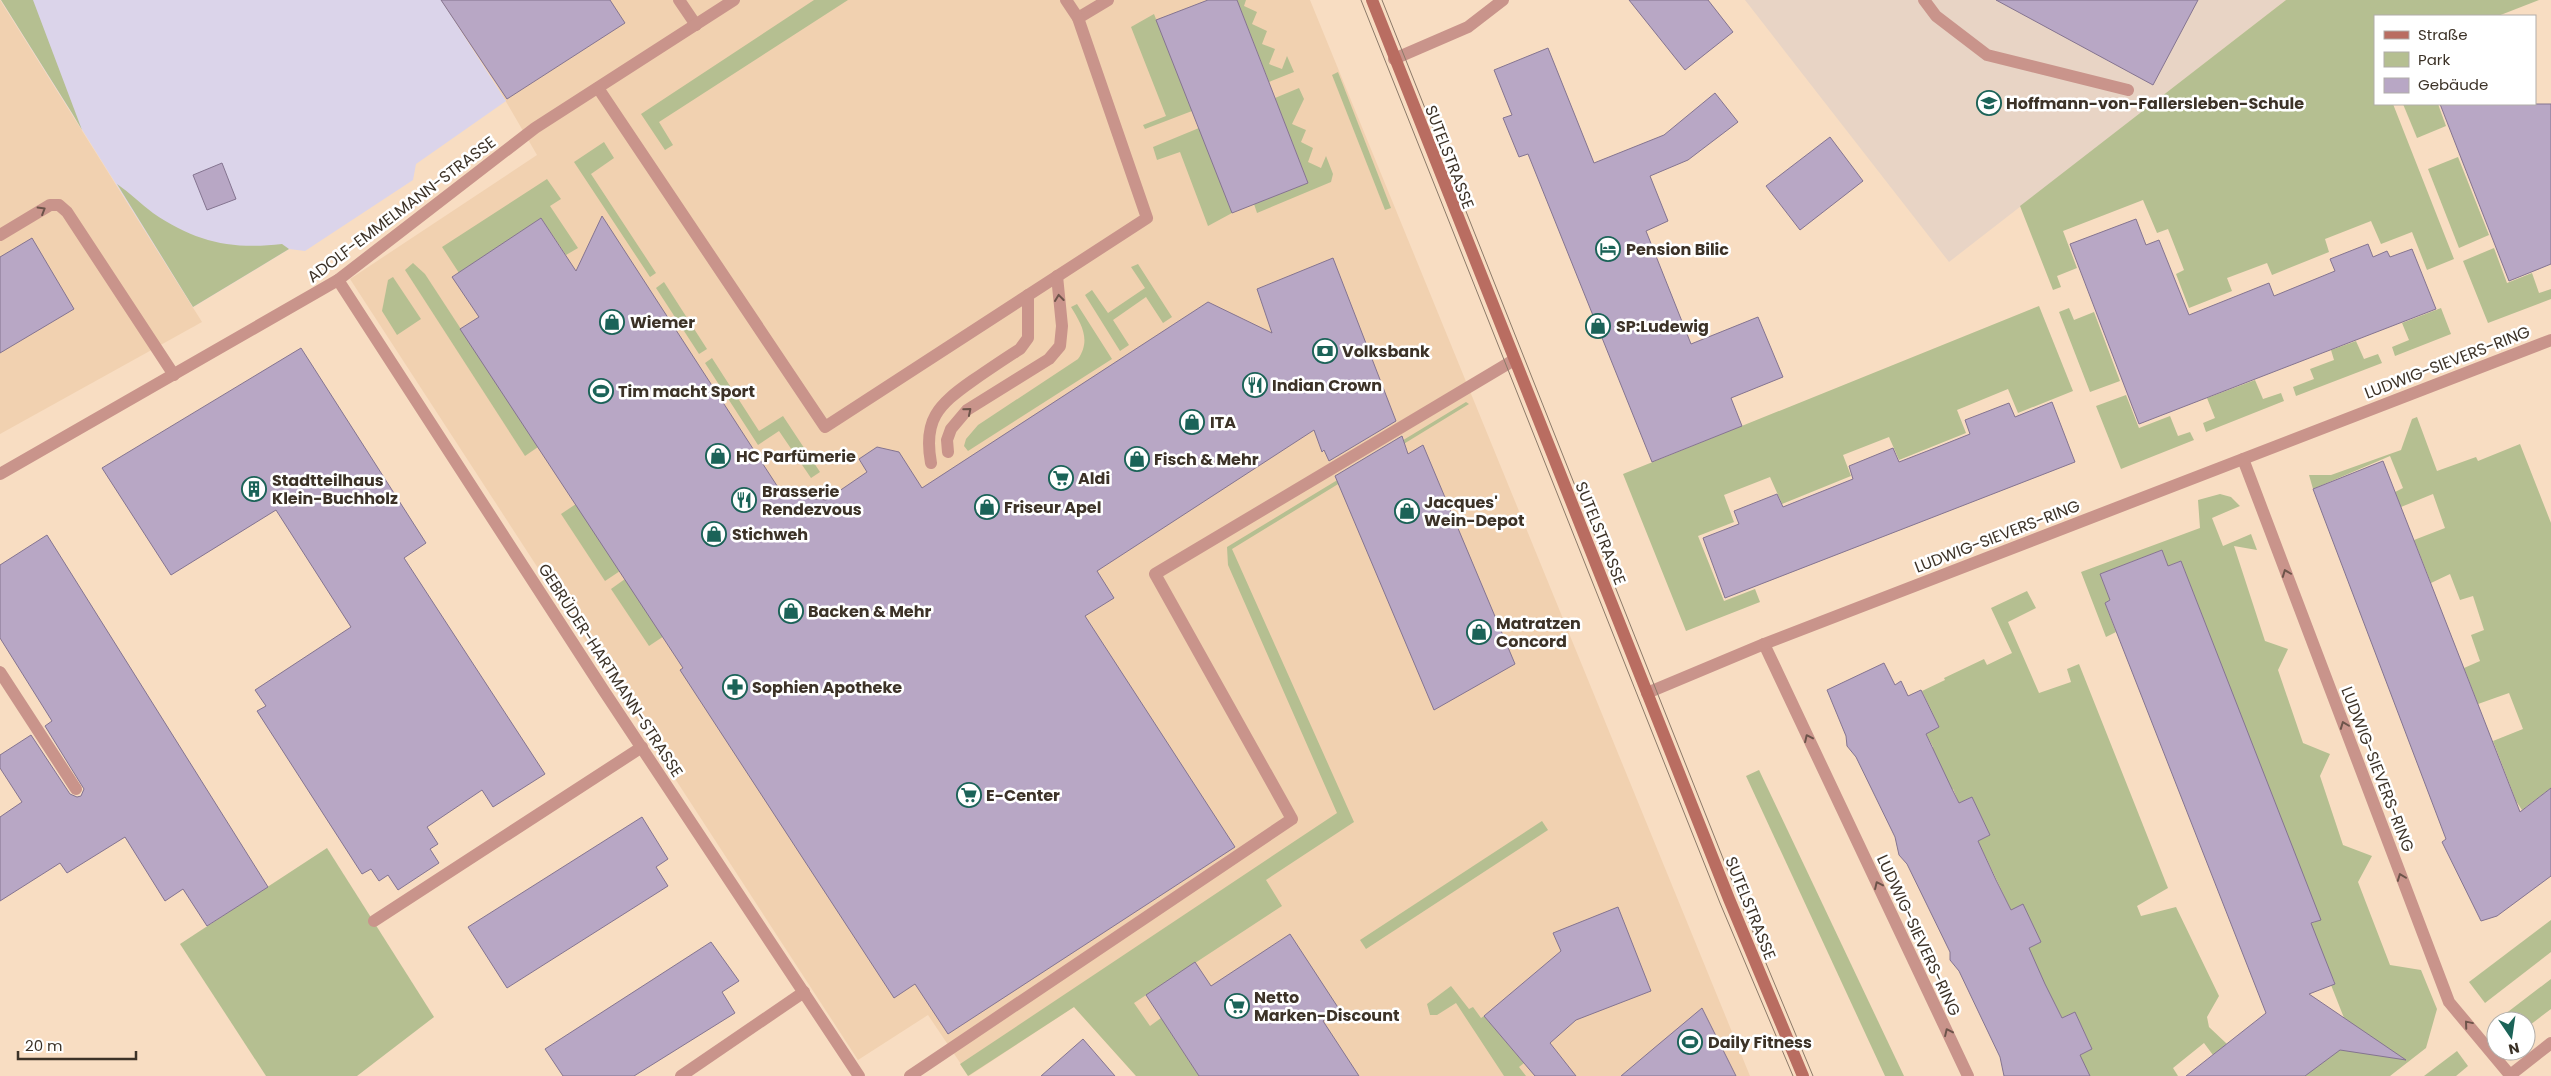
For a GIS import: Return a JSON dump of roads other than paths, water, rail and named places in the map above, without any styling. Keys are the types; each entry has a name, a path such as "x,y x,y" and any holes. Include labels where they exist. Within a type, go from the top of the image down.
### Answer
{"main road":[{"name":"SUTELSTRASSE","path":"1372,0 1647,693 1803,1076"}],"street":[{"path":"679,0 696,25"},
{"name":"ADOLF-EMMELMANN-STRASSE","path":"0,474 338,280 535,128 734,0"},
{"path":"598,88 826,427 1147,218 1078,18 1066,0"},
{"path":"1078,18 1108,0"},
{"path":"1394,59 1468,27 1503,0"},
{"path":"1924,0 1936,16 1987,55 2128,90"},
{"path":"0,235 50,206 59,205 67,212 174,375"},
{"path":"948,452 947,440 951,429 966,410 1049,360 1060,346 1062,326 1057,276"},
{"name":"GEBRÜDER-HARTMANN-STRASSE","path":"338,280 859,1076"},
{"path":"931,463 928,445 929,430 936,412 947,398 1020,349 1028,338 1028,295"},
{"name":"LUDWIG-SIEVERS-RING","path":"1647,693 1764,644 2551,340"},
{"path":"910,1076 1292,819 1155,574 1514,360"},
{"name":"LUDWIG-SIEVERS-RING","path":"2242,459 2449,1002 2510,1075 2551,1043"},
{"name":"LUDWIG-SIEVERS-RING","path":"1764,644 1968,1076"},
{"path":"0,672 76,789"},
{"path":"374,921 642,746"},
{"path":"681,1076 804,992"}],"tram line":[{"path":"1361,0 1720,903 1793,1076"},
{"path":"1382,0 1738,896 1813,1076"}],"place":[{"name":"Hoffmann-von-Fallersleben-Schule","path":"1989,103"},
{"name":"Pension Bilic","path":"1608,249"},
{"name":"Wiemer","path":"612,322"},
{"name":"SP:Ludewig","path":"1598,326"},
{"name":"Volksbank","path":"1325,351"},
{"name":"Indian Crown","path":"1255,385"},
{"name":"Tim macht Sport","path":"601,391"},
{"name":"ITA","path":"1192,422"},
{"name":"HC Parfümerie","path":"718,456"},
{"name":"Fisch & Mehr","path":"1137,459"},
{"name":"Aldi","path":"1061,478"},
{"name":"Stadtteilhaus Klein-Buchholz","path":"254,489"},
{"name":"Brasserie Rendezvous","path":"744,500"},
{"name":"Friseur Apel","path":"987,507"},
{"name":"Jacques' Wein-Depot","path":"1407,511"},
{"name":"Stichweh","path":"714,534"},
{"name":"Backen & Mehr","path":"791,611"},
{"name":"Matratzen Concord","path":"1479,632"},
{"name":"Sophien Apotheke","path":"735,687"},
{"name":"E-Center","path":"969,795"},
{"name":"Netto Marken-Discount","path":"1237,1006"},
{"name":"Daily Fitness","path":"1690,1042"}]}
